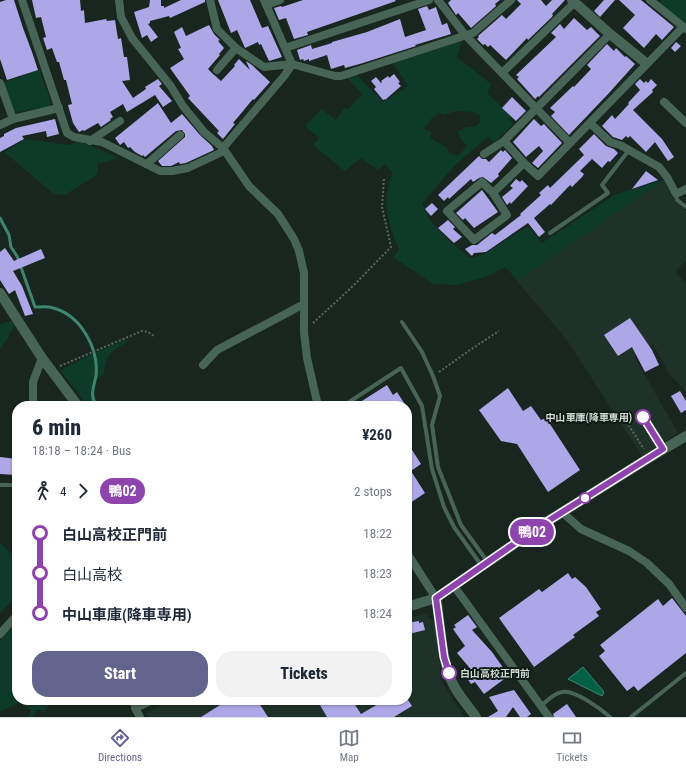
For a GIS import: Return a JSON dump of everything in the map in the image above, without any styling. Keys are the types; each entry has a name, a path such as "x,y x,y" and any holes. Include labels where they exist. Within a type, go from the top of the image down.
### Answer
{"street":[{"path":"22,0 67,133 74,137 102,142 160,171 188,168 224,150 285,75 292,64"},
{"path":"119,0 121,18 132,38 170,85 183,106 204,132 224,150 249,186 278,214 294,239 299,251 304,273 304,332 307,358 317,401"},
{"path":"210,0 217,29 236,48 264,67 292,64 334,76 342,76 473,33 511,0"},
{"path":"280,0 265,2 292,64"},
{"path":"285,48 429,0"},
{"path":"438,0 466,36 570,143"},
{"path":"504,141 538,176 646,63 684,28 650,0"},
{"path":"502,73 573,1 610,34 646,63"},
{"path":"484,154 504,141 610,34"},
{"path":"217,70 236,48"},
{"path":"0,83 13,119"},
{"path":"664,102 686,123"},
{"path":"0,125 13,119 59,108"},
{"path":"90,141 120,121"},
{"path":"590,123 610,142 620,145 659,167 667,177 676,194 686,189"},
{"path":"147,164 180,135"},
{"path":"493,193 524,163"},
{"path":"482,182 493,193 507,215 474,240 447,211 482,182"},
{"path":"0,293 42,358 74,401"},
{"path":"203,365 217,350 304,304"},
{"path":"33,401 34,382 42,358"},
{"path":"412,605 436,598 540,526 686,436"},
{"path":"562,512 582,529 629,551 647,563 669,584 686,608"},
{"path":"412,562 436,598 444,657 454,686 476,717"},
{"path":"454,586 548,717"},
{"path":"0,634 12,621"},
{"path":"140,717 135,708 142,705"}],"lane":[{"path":"550,233 608,193 602,185 629,150"},
{"path":"676,194 678,200 686,207"},
{"path":"402,322 422,352 440,396 432,425 438,467 461,525 485,565"},
{"path":"351,401 401,368 422,406 432,468 444,507 454,528 485,565"},
{"path":"643,417 663,449"},
{"path":"0,485 12,485"},
{"path":"631,717 686,673"},
{"path":"541,706 558,693 564,691 597,705 610,717"}],"path":[{"path":"304,332 391,247 382,207 384,178"},
{"path":"51,370 142,331 148,332 154,336"},
{"path":"433,376 499,332"},
{"path":"622,415 646,453"}],"shaded area":[{"path":"662,0 686,0 686,25 659,4"},
{"path":"462,41 457,57 491,84 487,93 512,117 510,120 513,124 494,143 488,137 454,166 422,204 430,220 445,237 470,258 484,254 528,226 542,243 616,194 664,180 517,281 506,267 488,276 457,285 433,284 393,257 399,250 391,227 386,204 388,188 393,173 385,164 378,170 361,158 345,171 313,145 319,138 305,126 321,109 336,120 345,107 348,109 362,94 346,77 356,74 383,102 408,86 393,63","holes":["456,111 474,112 480,115 480,122 475,127 467,127 458,131 461,139 467,145 462,152 457,155 451,154 446,147 430,138 431,132 424,129 432,118 440,113 444,115"]},
{"path":"39,69 51,103 49,107 16,112 14,111 3,83"},
{"path":"26,139 69,145 79,141 119,158 97,164 98,171 95,176 65,195 54,194 4,152"},
{"path":"664,180 673,199 686,211 686,259 676,272 686,284 686,391 670,375 653,344 634,356 678,433 642,456 567,340 517,281"},
{"path":"12,321 14,326 0,349 0,324"},
{"path":"127,339 109,355 105,364 104,374 97,379 96,386 93,390 97,401 84,401 61,371 90,355"},
{"path":"0,543 12,554 12,600 0,613"},
{"path":"426,614 436,624 441,680 464,717 149,717 146,713 163,705 412,705 412,617"},
{"path":"12,628 12,705 14,705 0,712 0,641"},
{"path":"583,667 604,692 602,696 568,679"},
{"path":"24,705 49,705 44,712 38,709 33,717 27,717 30,716 31,710"}],"building":[{"path":"14,0 38,70 7,80 0,59 0,2"},
{"path":"32,0 80,0 81,11 84,10 85,23 106,19 107,21 115,20 118,39 121,38 124,57 127,57 130,80 122,81 133,98 146,89 145,87 158,79 162,84 159,86 172,101 163,107 155,95 127,112 123,104 110,112 113,117 101,127 98,123 84,131 79,132 73,123 68,105 72,104 66,80 64,80 59,62 57,62 52,48 47,50 43,38 46,37 41,17 36,18"},
{"path":"150,0 161,0 161,6 164,6 164,8 181,0 205,0 205,2 170,18 169,16 150,21 148,24 158,37 151,42 147,35 142,38 134,12 149,7"},
{"path":"218,0 250,0 262,28 268,26 282,57 269,61 261,44 259,45 258,42 245,48 237,30 231,33"},
{"path":"303,0 396,1 307,32 308,35 294,39 286,18 279,20 274,8"},
{"path":"451,0 500,0 495,4 495,7 471,28 458,13 456,15 448,3"},
{"path":"517,0 541,0 546,6 552,0 565,0 552,14 552,17 528,40 527,38 506,60 490,45 488,47 485,44 483,45 477,39 479,37 478,36 502,15 506,19 521,4"},
{"path":"604,0 615,0 600,17 594,11"},
{"path":"619,0 641,0 674,27 662,40 656,34 644,48 623,28 635,15"},
{"path":"427,6 429,10 436,7 442,25 447,23 451,34 345,68 344,65 331,69 327,55 309,61 309,59 304,61 303,59 300,60 297,50 311,45 312,49 332,43 367,32 400,19 405,37 426,30 418,9"},
{"path":"574,18 587,30 591,27 600,36 539,97 538,96 535,99 517,79 519,77 516,75 556,37 551,33 560,24 564,29"},
{"path":"209,25 214,34 220,40 218,41 224,48 208,69 213,74 221,81 235,66 234,65 239,59 250,70 246,61 252,65 270,82 254,100 253,99 233,123 235,124 223,139 217,133 219,131 188,98 190,96 170,68 184,59 178,49 181,48 174,32 182,27 186,36"},
{"path":"676,42 681,46 675,52 671,48"},
{"path":"607,44 614,51 616,48 635,64 569,135 551,116 555,112 550,108 573,86 574,87 591,69 587,65"},
{"path":"394,74 401,86 385,100 383,100 374,89 376,87 371,81 376,77 381,83 381,81 388,76 389,78"},
{"path":"640,79 644,83 646,81 648,83 651,79 657,85 652,90 653,92 633,110 662,139 674,157 668,161 655,142 646,152 630,136 628,138 626,136 622,140 613,137 602,126 612,115 615,119 629,104 628,103 640,90 635,84"},
{"path":"512,97 526,111 516,121 502,108"},
{"path":"158,103 171,123 182,114 214,150 186,163 180,164 179,162 171,166 162,166 158,161 185,137 182,130 176,131 145,157 135,152 130,147 128,148 124,142 120,145 115,138"},
{"path":"55,119 59,134 47,137 46,131 22,136 24,139 0,152 0,138 4,136 4,134 16,128"},
{"path":"534,119 541,126 544,124 562,143 538,168 532,163 543,151 539,146 526,157 513,142"},
{"path":"594,134 606,146 614,149 618,153 602,168 592,159 580,171 584,174 582,177 572,187 570,185 551,205 550,204 534,218 545,232 539,237 528,223 486,252 474,253 472,256 465,249 472,245 477,245 492,233 495,235 521,215 520,214 541,195 539,193 548,185 550,188 584,155 579,149"},
{"path":"501,150 503,152 505,150 512,158 498,174 499,176 491,183 483,177 473,182 471,179 449,199 448,197 444,201 438,195 479,156 489,162"},
{"path":"646,171 658,180 632,189"},
{"path":"516,179 520,182 522,180 528,186 511,204 510,202 507,205 502,197 513,188 510,186"},
{"path":"482,190 498,212 474,228 465,218 463,220 456,213"},
{"path":"432,203 438,209 431,216 425,209"},
{"path":"448,220 455,227 453,229 462,237 454,243 438,228"},
{"path":"5,248 14,261 41,249 45,258 13,271 22,286 33,314 25,316 15,290 9,294 0,280 0,252"},
{"path":"630,318 652,350 659,365 645,372 632,347 618,356 604,335"},
{"path":"387,385 393,395 397,392 403,401 362,401"},
{"path":"508,388 523,411 531,406 541,420 546,418 580,470 548,492 517,444 501,441 479,410"},
{"path":"680,391 686,401 686,410 681,413 671,396"},
{"path":"412,450 421,464 412,470"},
{"path":"0,457 12,458 12,475 0,474"},
{"path":"412,473 425,493 412,502"},
{"path":"568,573 572,579 575,577 586,587 601,609 596,612 599,616 573,635 575,637 534,667 499,618 539,589 542,592"},
{"path":"672,598 686,616 686,653 638,691 634,686 627,691 599,656 605,651 600,645 658,599 663,606"},
{"path":"468,615 477,627 472,630 492,652 504,669 506,667 511,674 484,694 475,682 471,684 467,678 474,673 457,653 465,646 453,629 456,627 454,625"},
{"path":"412,622 423,622 425,630 412,633"},
{"path":"514,690 531,714 527,717 520,717 513,707 506,717 488,717 498,711 489,697"},
{"path":"567,704 576,717 554,717 553,714"},
{"path":"220,705 260,705 268,717 201,717"},
{"path":"320,705 355,705 361,714 376,705 412,706 394,717 327,717"}],"waterway":[{"path":"0,218 9,235 11,247 17,256 35,307 49,307 63,312 80,325 86,334 91,344 96,366 96,376 93,388 94,401"}],"bus line":[{"name":"鴨02","path":"449,673 444,657 436,598 540,526 663,449 643,417"}],"place":[{"name":"中山車庫(降車専用)","path":"643,417"},
{"name":"白山高校正門前","path":"449,673"}]}
